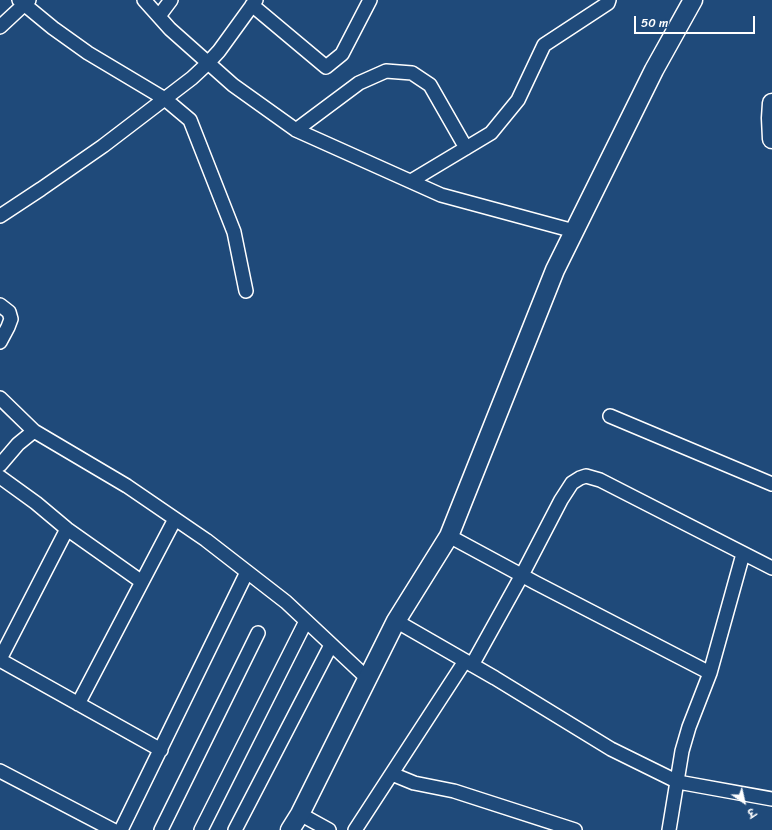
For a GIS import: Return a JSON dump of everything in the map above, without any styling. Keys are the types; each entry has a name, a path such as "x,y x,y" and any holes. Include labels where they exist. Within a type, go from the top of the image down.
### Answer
{"street":[{"path":"144,0 207,64 232,85 296,130 441,195 574,231"},
{"path":"159,16 171,0"},
{"path":"0,216 91,154 192,78 219,50 254,2 326,68 342,54 370,0"},
{"path":"411,182 491,132 518,100 544,45 608,3 609,0"},
{"path":"290,830 300,814 396,621 449,536 555,270 654,70 693,0"},
{"path":"0,27 24,2 53,28 88,54 165,99 190,120 234,232 246,291"},
{"path":"296,130 359,84 386,71 412,73 430,85 466,148"},
{"path":"772,113 772,139"},
{"path":"0,305 8,312 11,319 0,342"},
{"path":"0,398 34,430 127,486 206,540 286,602 367,678"},
{"path":"610,416 772,484"},
{"path":"0,465 18,444 34,430"},
{"path":"355,830 469,663 522,575 561,500 572,483 586,476 600,480 772,568"},
{"path":"0,477 36,503 67,529 142,582"},
{"path":"78,704 175,519"},
{"path":"67,529 0,660 161,750"},
{"path":"449,536 710,673"},
{"path":"669,830 682,751 710,673 743,554"},
{"path":"122,830 247,572"},
{"path":"201,830 306,621"},
{"path":"396,621 469,663 611,750 678,782 772,799"},
{"path":"161,830 258,633"},
{"path":"235,830 331,645"},
{"path":"0,771 113,830"},
{"path":"392,774 414,783 454,791 575,830"},
{"path":"300,814 329,830"}]}
